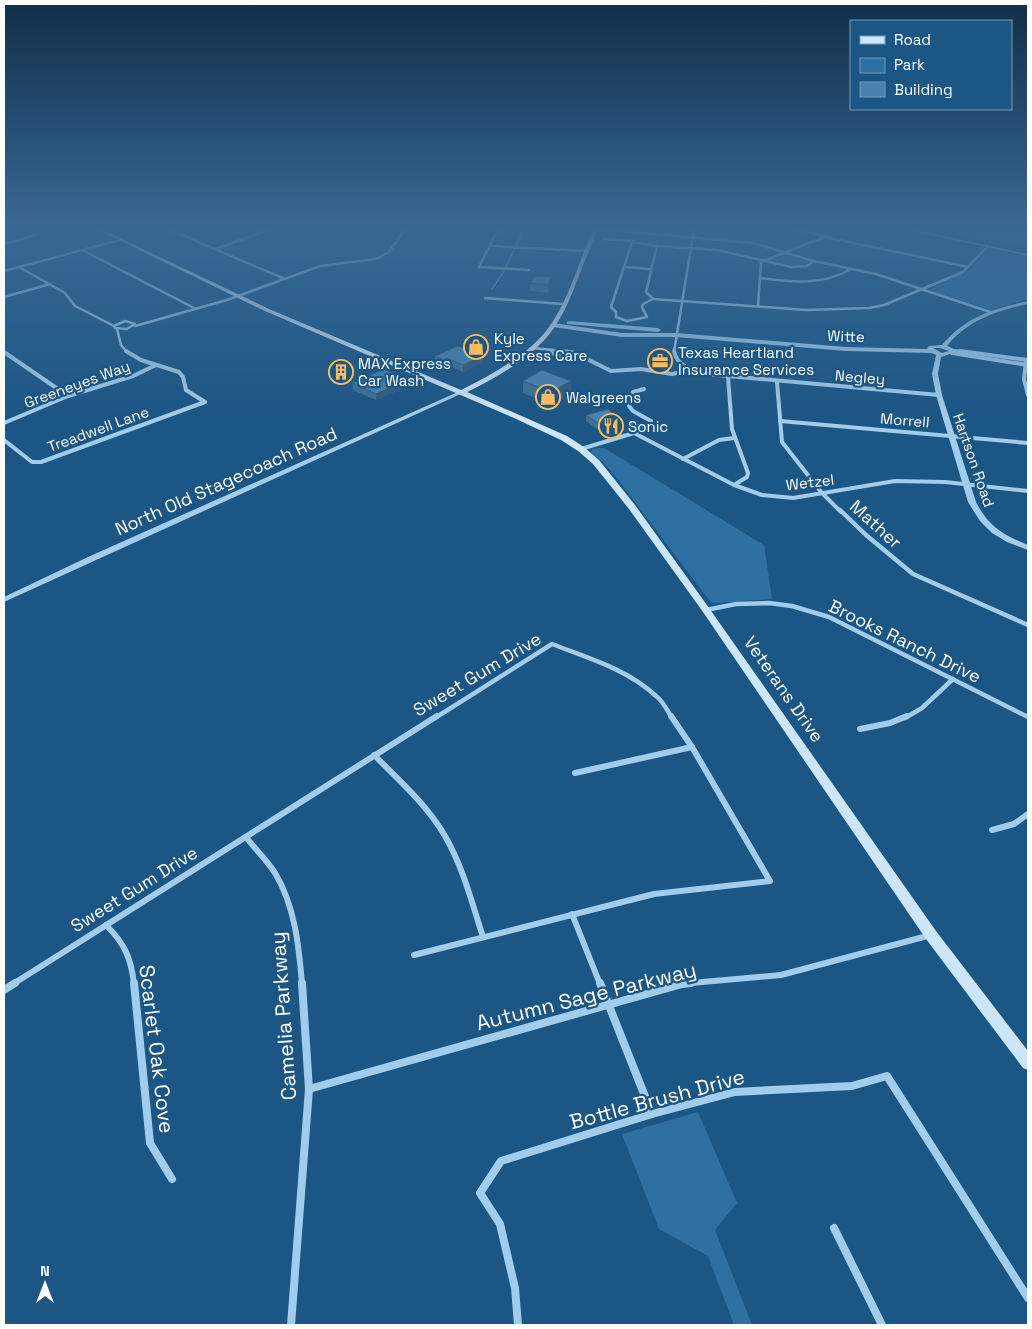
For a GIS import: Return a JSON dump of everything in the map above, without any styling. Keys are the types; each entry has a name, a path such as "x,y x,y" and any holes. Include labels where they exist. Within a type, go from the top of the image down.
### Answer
{"main road":[{"name":"Veterans Drive","path":"230,291 328,336 517,416 581,449 596,462 632,507 706,610 931,935 1028,1062"},
{"path":"462,392 490,378 532,348 554,324 569,291"}],"street":[{"path":"4,297 25,291"},
{"path":"62,291 75,306 115,328 127,329 250,291"},
{"path":"161,291 196,309"},
{"path":"616,291 610,307 616,312 616,317 626,323 647,317 642,310 642,304 652,299 825,311 884,305 921,291"},
{"path":"646,291 652,299"},
{"path":"684,291 674,353 676,359 690,370"},
{"path":"758,306 759,291"},
{"path":"927,291 990,312"},
{"path":"102,320 131,322 239,295"},
{"path":"485,298 563,304"},
{"path":"930,349 944,346 958,329 990,312 1028,303"},
{"path":"115,328 121,322"},
{"path":"131,322 135,323 135,326"},
{"name":"Witte","path":"554,324 612,325 626,323 676,333"},
{"name":"Witte","path":"554,324 610,334 676,333 869,348 930,349"},
{"path":"610,334 612,325"},
{"path":"115,328 120,344 127,352 138,359 156,364"},
{"path":"120,339 127,329"},
{"path":"944,346 952,352"},
{"path":"532,348 586,355 585,358 573,359 552,354 546,350"},
{"path":"930,349 939,354 952,352 1028,362 1023,384 1028,395"},
{"path":"4,352 68,396"},
{"name":"Hartson Road","path":"939,354 935,374 939,395 979,516 999,536 1028,548"},
{"name":"Negley","path":"585,358 611,371 641,369 672,374 690,370 728,377 777,382 939,395"},
{"name":"Greeneyes Way","path":"4,423 68,396 121,380 156,364"},
{"name":"Treadwell Lane","path":"4,440 32,462 41,462 205,402 186,390 182,374 176,370 156,364"},
{"path":"728,377 729,412 734,438 748,473 747,477 734,485"},
{"name":"Mather","path":"777,382 782,442 822,493 866,535 913,574 1028,625"},
{"path":"581,449 634,433 648,426 651,421 648,417 634,411 629,406 634,392 644,389"},
{"name":"North Old Stagecoach Road","path":"4,600 462,392"},
{"name":"Morrell","path":"780,420 1028,443"},
{"name":"Wetzel","path":"634,433 746,491 776,497 793,498 895,482 932,481 1028,491"},
{"path":"683,459 719,440 734,438"},
{"path":"4,448 11,446"},
{"name":"Brooks Ranch Drive","path":"706,610 751,603 784,605 808,610 849,626 1028,717"},
{"name":"Sweet Gum Drive","path":"4,990 552,644 619,670 640,682 658,697 692,747 770,881 654,894 414,955"},
{"path":"860,729 886,726 909,718 922,709 953,679"},
{"path":"575,773 692,747"},
{"path":"374,755 420,803 445,836 463,875 483,937"},
{"path":"992,830 1014,824 1028,814"},
{"name":"Camelia Parkway","path":"246,836 275,873 292,914 300,959 309,1089 291,1325"},
{"path":"572,914 652,1114"},
{"name":"Scarlet Oak Cove","path":"106,925 121,940 132,968 150,1143 172,1179"},
{"name":"Autumn Sage Parkway","path":"309,1089 682,984 781,975 931,935"},
{"name":"Bottle Brush Drive","path":"518,1325 515,1288 500,1224 480,1193 501,1161 652,1114 735,1092 852,1086 887,1076 1028,1298"},
{"path":"834,1228 882,1325"}],"green space":[{"path":"932,291 1028,291 1028,299 991,310"},
{"path":"604,448 764,545 772,599 713,603 709,600 619,481 603,462 591,452 592,449"},
{"path":"698,1112 737,1203 715,1230 752,1325 734,1325 708,1256 659,1229 622,1134"}],"building":[{"path":"458,346 482,356 463,365 447,358 444,360 435,356"},
{"path":"384,369 407,380 376,394 352,383"},
{"path":"542,370 571,381 551,392 523,381"},
{"path":"608,409 623,420 602,426 586,415"}],"place":[{"name":"Kyle Express Care","path":"476,347"},
{"name":"Texas Heartland Insurance Services","path":"660,361"},
{"name":"MAX Express Car Wash","path":"341,372"},
{"name":"Walgreens","path":"548,397"},
{"name":"Sonic","path":"611,426"}]}
